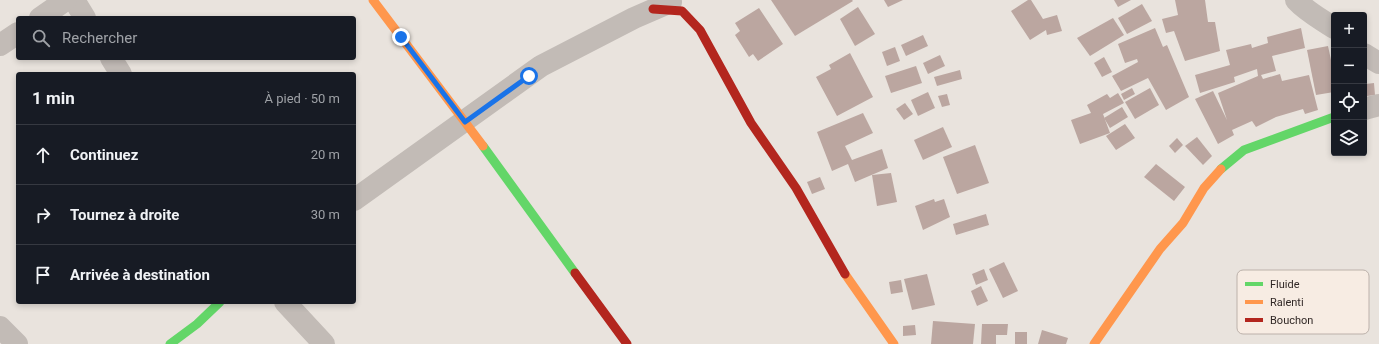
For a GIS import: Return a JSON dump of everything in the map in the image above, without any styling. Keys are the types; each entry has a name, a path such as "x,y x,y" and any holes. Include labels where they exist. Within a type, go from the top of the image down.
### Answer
{"street":[{"path":"43,16 66,0"},
{"path":"74,0 85,16"},
{"path":"373,0 465,122 627,344"},
{"path":"356,199 465,122 541,66 652,9 677,0"},
{"path":"1296,0 1307,12 1331,26"},
{"path":"652,9 682,11 700,30 751,123 796,188 841,267 894,344"},
{"path":"0,45 16,34"},
{"path":"1367,56 1379,63"},
{"path":"112,60 120,72"},
{"path":"1367,108 1379,105"},
{"path":"1094,344 1160,249 1183,223 1204,188 1226,164 1244,150 1331,118"},
{"path":"170,344 197,324 218,304"},
{"path":"288,304 324,344"},
{"path":"0,327 17,344"}],"building":[{"path":"771,0 852,0 853,1 795,36"},
{"path":"884,0 903,0 888,7"},
{"path":"1028,0 1031,0 1043,19 1057,15 1062,31 1047,35 1046,30 1030,40 1011,11"},
{"path":"1114,0 1131,0 1118,7"},
{"path":"1175,0 1205,0 1208,22 1215,22 1220,51 1185,61 1174,31 1166,33 1162,19 1178,15"},
{"path":"1142,4 1152,21 1127,34 1118,18"},
{"path":"858,7 875,34 855,46 840,19"},
{"path":"759,8 783,44 758,61 753,54 749,57 735,35 740,31 735,23"},
{"path":"1113,18 1124,35 1090,56 1077,38"},
{"path":"1155,28 1163,47 1167,45 1189,97 1166,110 1148,78 1121,91 1112,76 1138,62 1137,59 1125,63 1118,44"},
{"path":"1301,28 1305,48 1272,56 1276,71 1261,75 1263,79 1280,74 1282,81 1309,75 1318,110 1305,114 1303,109 1276,117 1256,127 1252,121 1232,130 1234,135 1218,144 1195,99 1213,91 1227,120 1218,93 1258,76 1257,69 1234,77 1235,82 1200,93 1195,75 1230,65 1226,50 1251,44 1252,48 1268,43 1267,37"},
{"path":"923,35 928,46 906,56 901,45"},
{"path":"1328,46 1331,60 1331,92 1316,95 1307,50"},
{"path":"895,47 900,61 887,66 882,52"},
{"path":"850,53 873,97 837,116 816,77 831,69 829,65"},
{"path":"940,55 945,66 928,74 923,63"},
{"path":"1104,57 1112,72 1102,77 1094,63"},
{"path":"916,66 922,83 891,93 885,76"},
{"path":"960,70 962,79 937,86 934,77"},
{"path":"1374,83 1375,95 1367,96 1367,84"},
{"path":"1132,88 1135,94 1124,100 1121,94"},
{"path":"1150,88 1159,105 1135,119 1125,102"},
{"path":"928,92 935,108 918,116 911,100"},
{"path":"1118,93 1124,103 1103,114 1110,133 1080,144 1071,120 1091,113 1087,105 1107,94 1110,98"},
{"path":"947,94 950,105 942,107 938,96"},
{"path":"905,103 913,114 904,120 896,109"},
{"path":"1122,107 1128,117 1110,128 1104,118"},
{"path":"863,113 873,133 845,146 852,160 882,149 888,168 855,182 848,164 832,171 817,132"},
{"path":"1125,124 1135,138 1116,150 1106,136"},
{"path":"943,127 952,147 923,160 914,140"},
{"path":"1197,137 1212,156 1203,165 1185,146"},
{"path":"1177,138 1183,145 1175,153 1169,146"},
{"path":"975,145 989,183 957,194 943,157"},
{"path":"1156,164 1185,187 1174,201 1144,177"},
{"path":"891,173 897,202 877,206 872,175"},
{"path":"820,177 825,189 812,194 807,182"},
{"path":"934,199 935,202 944,199 950,217 923,230 915,206"},
{"path":"986,214 989,225 956,235 953,224"},
{"path":"1004,262 1018,291 1003,298 989,269"},
{"path":"984,269 988,280 976,285 972,274"},
{"path":"927,274 935,305 912,310 904,279"},
{"path":"901,280 903,292 891,294 889,282"},
{"path":"981,286 988,301 977,306 971,291"},
{"path":"933,321 975,324 973,344 931,344"},
{"path":"982,324 1008,324 1007,335 996,335 996,344 981,344"},
{"path":"915,325 916,335 903,336 903,326"},
{"path":"1042,330 1068,338 1066,344 1038,344"},
{"path":"1015,332 1027,332 1027,344 1015,344"}],"traffic: fast":[{"path":"1221,169 1244,150 1331,118"},
{"path":"483,146 575,273"},
{"path":"170,344 197,324 218,304"}],"traffic: slow":[{"path":"373,0 483,146"},
{"path":"1094,344 1160,249 1183,223 1204,188 1221,169"},
{"path":"845,274 894,344"}],"traffic: jam":[{"path":"653,9 682,11 700,30 751,123 796,188 845,274"},
{"path":"575,273 627,344"}],"route":[{"path":"401,37 465,122 529,76"}]}
